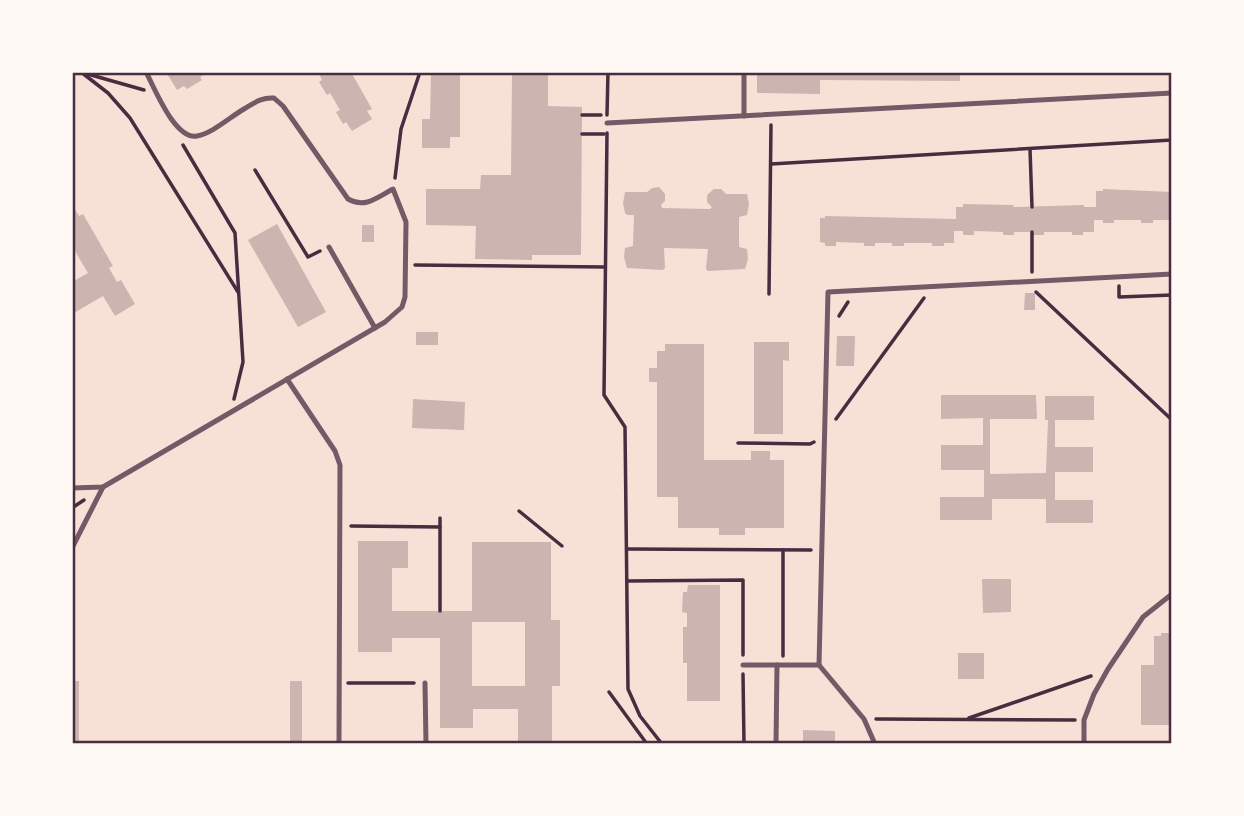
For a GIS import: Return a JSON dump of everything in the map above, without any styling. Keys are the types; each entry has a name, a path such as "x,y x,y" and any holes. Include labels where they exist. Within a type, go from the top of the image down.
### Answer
{"lane":[{"path":"72,488 103,487 375,328 402,307 405,296 406,222 393,190 367,203 360,204 348,199 283,106 274,98 261,99 202,134 190,136 179,130 146,72"},
{"path":"744,72 744,116"},
{"path":"607,123 1172,93"},
{"path":"328,247 375,328"},
{"path":"875,744 864,719 819,665 828,292 1172,274"},
{"path":"287,379 335,451 340,465 339,744"},
{"path":"72,548 103,487"},
{"path":"1084,744 1084,720 1106,672 1143,617 1172,594"},
{"path":"743,665 819,665"},
{"path":"776,744 780,665"},
{"path":"425,683 426,744"}],"path":[{"path":"82,72 158,94"},
{"path":"82,72 108,93 130,118 239,293"},
{"path":"393,190 401,129 420,72"},
{"path":"608,72 604,395 625,427 628,689 640,716 662,744"},
{"path":"582,115 607,115"},
{"path":"769,294 771,115"},
{"path":"179,130 181,141 235,233 243,362 239,386 228,414"},
{"path":"582,134 607,134"},
{"path":"771,164 1172,140"},
{"path":"1030,149 1032,207"},
{"path":"255,170 308,257 328,247"},
{"path":"1032,232 1032,288 1172,420"},
{"path":"405,265 491,263 605,267"},
{"path":"738,443 810,444 825,436 928,294"},
{"path":"519,512 562,546"},
{"path":"440,518 440,611"},
{"path":"349,526 440,527"},
{"path":"628,549 822,550"},
{"path":"780,665 783,550"},
{"path":"627,581 743,580 744,744"},
{"path":"964,720 1063,684 1106,672"},
{"path":"347,683 425,683"},
{"path":"609,692 647,744"},
{"path":"864,719 1084,720"}],"building":[{"path":"166,72 209,72 187,89 184,86 177,90"},
{"path":"318,72 351,72 372,109 367,111 372,119 352,131 346,122 343,124 336,112 340,110 330,93 327,95 319,82 322,80"},
{"path":"431,72 548,72 548,106 582,107 581,255 532,255 532,260 475,259 476,226 426,225 426,189 480,189 481,175 511,175 512,75 460,75 460,137 450,137 450,148 422,148 422,119 430,119"},
{"path":"757,72 960,72 960,81 820,80 820,94 757,93"},
{"path":"659,187 665,194 662,208 710,209 712,207 707,202 707,195 714,189 721,189 726,194 747,194 747,215 739,217 739,247 747,249 745,269 708,271 708,249 664,248 663,270 627,268 625,248 633,246 634,215 625,213 625,192 647,192"},
{"path":"1096,191 1172,192 1172,220 1141,223 1141,220 1114,220 1114,223 1103,223 1103,220 1094,220 1094,232 1083,232 1083,235 1072,235 1072,232 1044,232 1044,235 1033,235 1033,232 1014,232 1014,235 1003,235 1003,232 974,231 974,235 963,235 963,231 954,231 954,243 944,243 944,246 932,246 932,243 892,246 892,243 875,243 875,246 864,246 864,243 836,242 836,246 825,246 825,243 820,242 820,218 825,216 956,219 956,207 963,207 963,204 1096,207"},
{"path":"72,204 79,216 83,214 113,266 109,268 117,282 121,280 135,304 115,316 103,296 72,314 72,282 88,273 72,246"},
{"path":"277,224 326,312 298,327 248,240"},
{"path":"362,225 374,225 374,242 362,242"},
{"path":"1025,293 1035,293 1035,310 1024,310"},
{"path":"416,332 438,332 438,345 416,345"},
{"path":"837,336 855,336 854,366 836,366"},
{"path":"754,342 789,342 789,361 783,360 783,434 754,434"},
{"path":"665,344 704,344 704,460 751,460 751,451 770,451 770,460 784,460 784,528 745,528 745,535 719,535 719,528 678,528 678,497 657,497 657,382 649,382 649,368 657,368 657,351 665,351"},
{"path":"941,395 1036,395 1037,419 990,419 990,474 1046,473 1048,420 1045,420 1045,396 1094,396 1094,420 1055,420 1055,447 1093,447 1093,472 1055,472 1055,500 1093,500 1093,523 1046,523 1046,499 992,499 992,520 940,520 940,497 984,497 984,470 941,470 941,445 983,445 983,418 941,419"},
{"path":"413,399 465,402 464,430 412,428"},
{"path":"358,541 408,541 408,568 392,568 392,611 472,611 472,542 551,542 551,620 560,620 560,686 552,686 552,744 518,744 518,709 473,709 473,728 440,728 440,638 392,638 392,652 358,652","holes":["472,622 525,622 525,686 472,686"]},
{"path":"982,579 1011,579 1011,612 983,613"},
{"path":"688,585 720,585 720,701 687,701 683,627 687,627 687,613 682,612 683,592 687,592"},
{"path":"1161,633 1172,633 1169,725 1141,725 1141,665 1154,665 1154,636 1161,636"},
{"path":"958,653 984,653 984,679 958,679"},
{"path":"72,681 79,681 79,744 72,744"},
{"path":"290,681 302,681 302,744 290,744"},
{"path":"803,730 835,731 835,744 803,744"}]}
